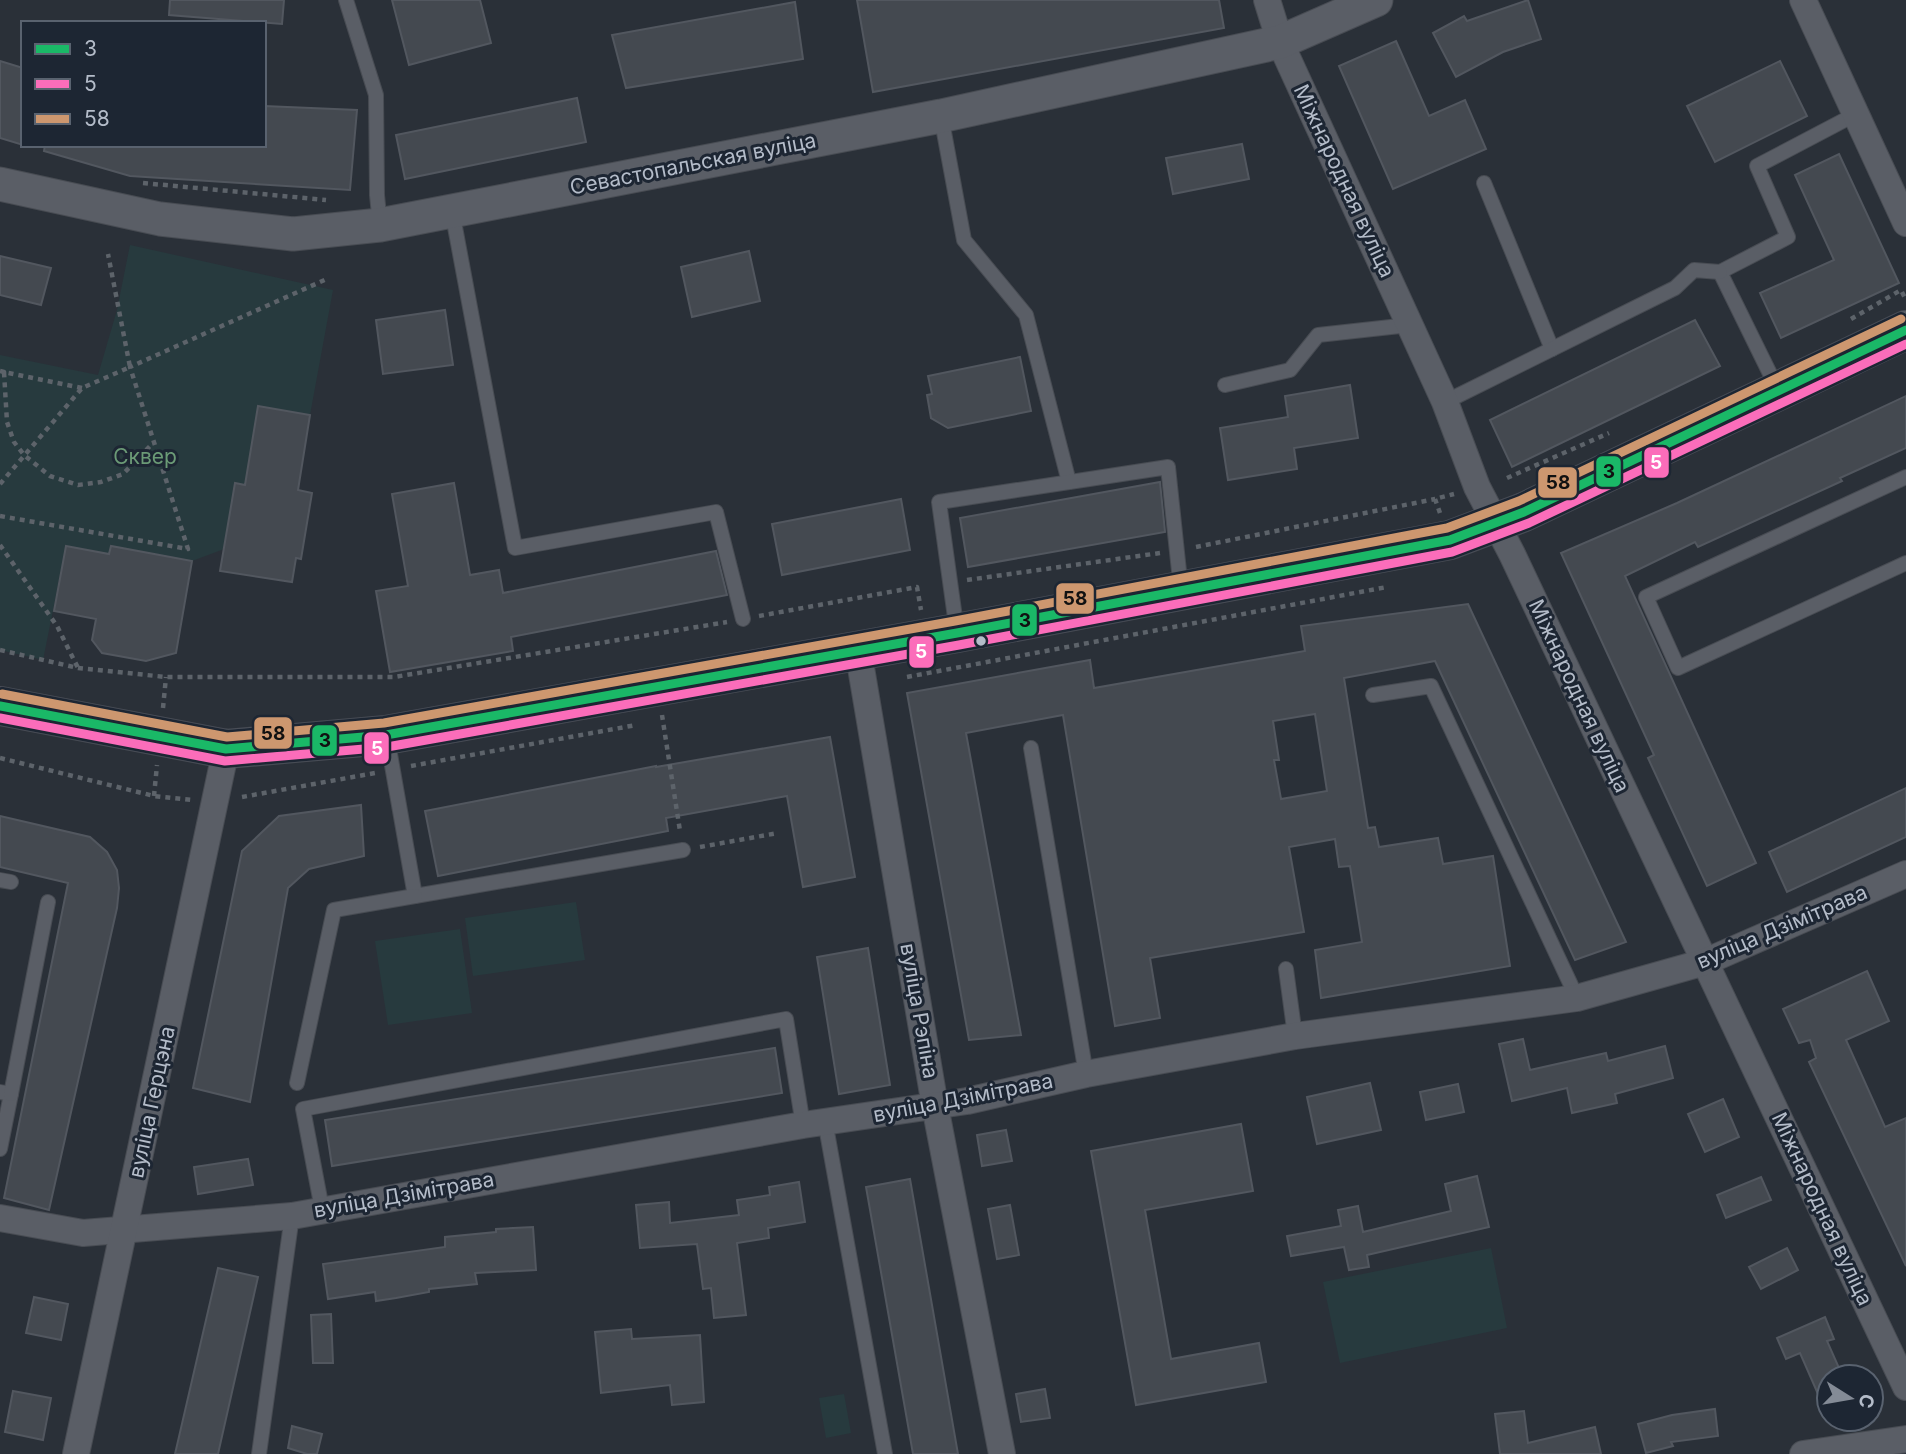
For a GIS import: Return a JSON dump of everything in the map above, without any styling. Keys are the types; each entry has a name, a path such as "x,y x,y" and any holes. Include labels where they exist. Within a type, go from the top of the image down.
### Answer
{"main road":[{"path":"0,706 226,748 386,735 1181,592 1450,540 1524,512 1906,330"}],"street":[{"name":"Міжнародная вуліца","path":"1267,0 1280,41 1445,402 1477,487 1518,566 1906,1387"},
{"name":"Севастопальская вуліца","path":"0,184 160,219 293,234 380,225 941,116 1280,41 1376,0"},
{"path":"1803,0 1906,223"},
{"name":"вуліца Рэпіна","path":"858,650 935,1106 1002,1454"},
{"name":"вуліца Герцэна","path":"76,1454 226,748"},
{"name":"вуліца Дзімітрава","path":"0,1218 83,1233 292,1216 814,1123 967,1101 1086,1074 1295,1036 1577,998 1705,962 1906,874"},
{"path":"1803,1454 1906,1439"}],"lane":[{"path":"345,0 376,95 380,225"},
{"path":"1445,402 1675,288 1693,270 1720,272 1788,237 1757,166 1856,114"},
{"path":"941,116 964,240 1026,315 1069,482"},
{"path":"1484,183 1552,349"},
{"path":"452,210 515,548 716,512 743,619"},
{"path":"1720,272 1778,389"},
{"path":"1225,385 1290,370 1318,335 1409,325"},
{"path":"941,635 939,502 1168,467 1181,592"},
{"path":"1906,477 1646,597 1678,668 1906,563"},
{"path":"1373,695 1431,686 1577,998"},
{"path":"386,735 415,896"},
{"path":"1031,748 1086,1074"},
{"path":"297,1083 334,910 683,850"},
{"path":"0,1149 5,1093 48,902"},
{"path":"1286,969 1295,1036"},
{"path":"322,1209 303,1109 786,1019 814,1123 885,1454"},
{"path":"259,1454 292,1216"}],"path":[{"path":"133,182 328,200"},
{"path":"0,516 188,550 130,367 108,254"},
{"path":"0,484 82,388 329,278"},
{"path":"82,388 1,372 7,422 13,442 24,455 50,476 78,485 101,482 123,474 153,443"},
{"path":"0,545 57,626 78,668"},
{"path":"0,650 78,668 166,677 394,677 917,587 941,635 931,673 1056,649"},
{"path":"658,687 683,850 778,833"},
{"path":"0,758 155,796"}],"green space":[{"name":"Сквер","path":"130,245 333,290 310,415 258,407 245,485 235,483 224,549 192,561 111,546 109,554 66,546 43,660 0,650 0,355 98,375 117,310"},
{"path":"576,902 585,960 473,976 465,918"},
{"path":"460,929 472,1013 388,1025 375,941"},
{"path":"1491,1248 1507,1328 1340,1363 1323,1282"},
{"path":"844,1394 851,1433 826,1438 819,1398"}],"building":[{"path":"170,0 284,0 282,24 169,15"},
{"path":"392,0 480,0 491,43 409,65"},
{"path":"857,0 1219,0 1224,28 873,92"},
{"path":"1528,0 1541,39 1503,52 1456,77 1433,33 1464,16 1467,21"},
{"path":"795,2 803,59 626,88 612,35"},
{"path":"1396,41 1429,116 1465,100 1486,149 1393,189 1339,66"},
{"path":"0,61 21,67 21,144 0,138"},
{"path":"1780,61 1807,116 1715,162 1687,106"},
{"path":"577,98 586,142 405,179 396,135"},
{"path":"266,106 357,110 350,190 130,176 44,151 45,147 266,147"},
{"path":"1242,144 1249,179 1173,194 1166,158"},
{"path":"1839,154 1899,283 1781,338 1760,293 1834,260 1795,175"},
{"path":"749,251 760,301 692,317 681,267"},
{"path":"0,256 51,268 41,305 0,295"},
{"path":"445,310 453,365 383,374 376,320"},
{"path":"1695,320 1720,366 1512,467 1490,420"},
{"path":"1020,357 1031,411 948,428 931,418 927,395 932,394 928,376"},
{"path":"1350,385 1358,438 1294,448 1297,469 1228,480 1220,428 1288,417 1285,396"},
{"path":"1906,396 1906,448 1840,478 1842,481 1698,547 1695,542 1625,576 1756,863 1707,886 1648,758 1654,755 1561,553 1677,503"},
{"path":"258,406 310,415 298,490 312,493 301,559 296,558 292,582 220,571 235,483 245,485"},
{"path":"1160,482 1165,532 968,567 960,518"},
{"path":"454,483 470,575 499,570 503,593 716,551 727,595 511,637 513,651 390,672 376,591 408,586 392,494"},
{"path":"901,499 910,550 782,575 772,524"},
{"path":"66,546 109,554 111,546 192,561 176,653 146,661 102,653 92,640 96,619 54,611"},
{"path":"1468,604 1626,942 1575,960 1435,661 1344,678 1368,828 1375,827 1379,847 1438,838 1443,864 1493,856 1510,966 1321,998 1315,950 1362,942 1350,866 1339,867 1335,839 1289,847 1304,932 1150,958 1160,1018 1115,1026 1063,715 966,733 1021,1035 969,1040 907,693 1090,660 1094,688 1305,651 1301,626","holes":["1315,714 1327,791 1281,799 1274,760 1279,760 1273,721"]},
{"path":"830,737 855,877 803,887 787,796 666,818 668,831 438,876 425,811 656,766"},
{"path":"1906,788 1906,837 1787,892 1769,852"},
{"path":"361,805 364,856 309,869 288,888 250,1102 193,1088 242,851 279,816"},
{"path":"0,816 90,837 107,852 117,870 117,908 49,1210 4,1198 68,883 0,867"},
{"path":"868,948 890,1085 839,1094 817,957"},
{"path":"1867,971 1889,1021 1846,1040 1885,1127 1906,1118 1906,1266 1809,1062 1816,1058 1810,1040 1799,1043 1783,1009"},
{"path":"1523,1039 1530,1070 1606,1053 1608,1061 1665,1046 1673,1078 1615,1094 1617,1103 1572,1113 1567,1088 1512,1101 1499,1044"},
{"path":"775,1048 782,1093 332,1166 325,1120"},
{"path":"1370,1083 1381,1130 1317,1144 1307,1097"},
{"path":"1458,1084 1464,1112 1426,1120 1420,1092"},
{"path":"1723,1099 1739,1137 1705,1152 1688,1114"},
{"path":"1241,1124 1253,1191 1145,1210 1171,1359 1259,1343 1266,1382 1136,1405 1091,1151"},
{"path":"1006,1130 1012,1161 982,1166 977,1135"},
{"path":"248,1159 253,1185 198,1194 194,1167"},
{"path":"1477,1176 1489,1227 1367,1255 1369,1267 1349,1270 1344,1247 1291,1256 1287,1236 1341,1226 1338,1210 1358,1206 1363,1232 1451,1211 1445,1184"},
{"path":"1761,1177 1771,1200 1726,1218 1717,1195"},
{"path":"910,1179 958,1454 913,1454 866,1187"},
{"path":"799,1182 805,1222 768,1228 769,1238 737,1243 746,1315 714,1318 711,1288 703,1289 697,1244 640,1248 636,1205 669,1202 670,1223 739,1215 737,1200 770,1195 769,1187"},
{"path":"1010,1205 1019,1255 997,1259 988,1209"},
{"path":"533,1227 536,1270 475,1273 477,1284 429,1289 429,1292 376,1301 375,1292 328,1299 323,1264 445,1247 445,1237 496,1232 496,1229"},
{"path":"1787,1248 1798,1270 1761,1289 1749,1267"},
{"path":"218,1268 258,1277 218,1454 175,1454"},
{"path":"34,1297 68,1304 61,1340 26,1333"},
{"path":"331,1314 333,1363 313,1363 311,1315"},
{"path":"1825,1317 1834,1339 1827,1341 1837,1363 1815,1363 1815,1387 1800,1353 1786,1359 1777,1338"},
{"path":"631,1329 632,1339 700,1335 704,1402 672,1405 670,1385 601,1393 595,1332"},
{"path":"1045,1389 1050,1418 1021,1422 1016,1394"},
{"path":"13,1391 51,1398 43,1440 5,1432"},
{"path":"1715,1409 1718,1436 1671,1442 1673,1446 1646,1453 1638,1424 1672,1415"},
{"path":"1524,1411 1528,1443 1595,1427 1601,1454 1500,1454 1495,1414"},
{"path":"292,1426 322,1434 317,1454 288,1448"}],"transit line":[{"name":"58","path":"2,694 227,737 384,723 955,621 1447,528 1519,501 1901,319"},
{"name":"3","path":"0,706 226,749 386,735 957,633 1450,540 1524,512 1906,330"},
{"name":"5","path":"0,718 225,761 387,747 959,645 1452,552 1529,523 1906,344"}]}
